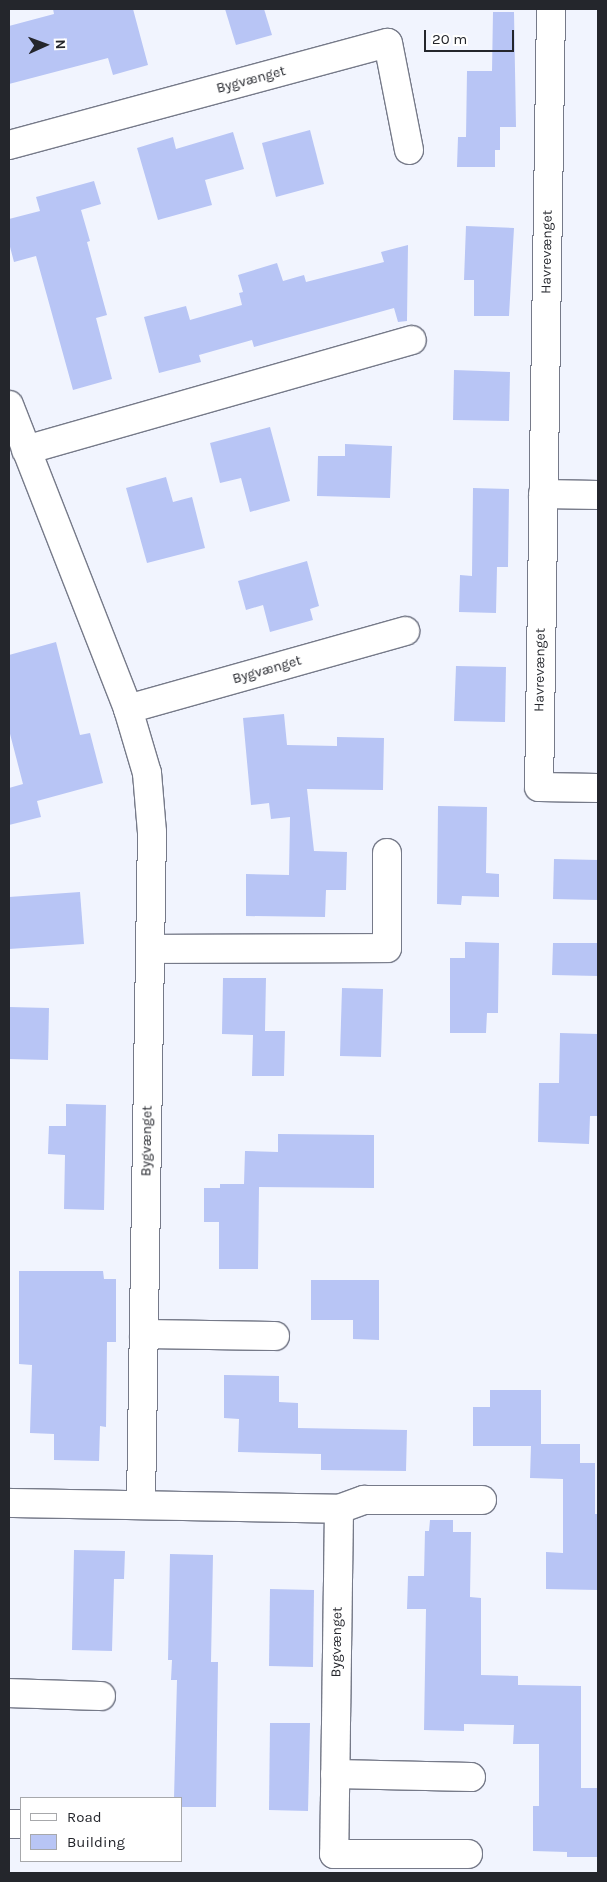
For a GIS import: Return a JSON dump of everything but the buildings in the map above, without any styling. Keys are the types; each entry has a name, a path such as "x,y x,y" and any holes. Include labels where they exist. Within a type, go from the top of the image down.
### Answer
{"street":[{"name":"Havrevænget","path":"551,9 539,787 598,788"},
{"name":"Bygvænget","path":"9,145 388,43 409,150"},
{"path":"26,450 412,340"},
{"name":"Bygvænget","path":"9,405 128,709 147,772 152,832 141,1505"},
{"path":"543,494 598,495"},
{"name":"Bygvænget","path":"128,709 404,631"},
{"path":"150,948 387,948 387,853"},
{"path":"144,1334 275,1336"},
{"path":"9,1503 339,1509 364,1500 482,1500"},
{"name":"Bygvænget","path":"339,1509 334,1854 468,1854"},
{"path":"9,1694 101,1696"},
{"path":"335,1774 471,1777"}]}
